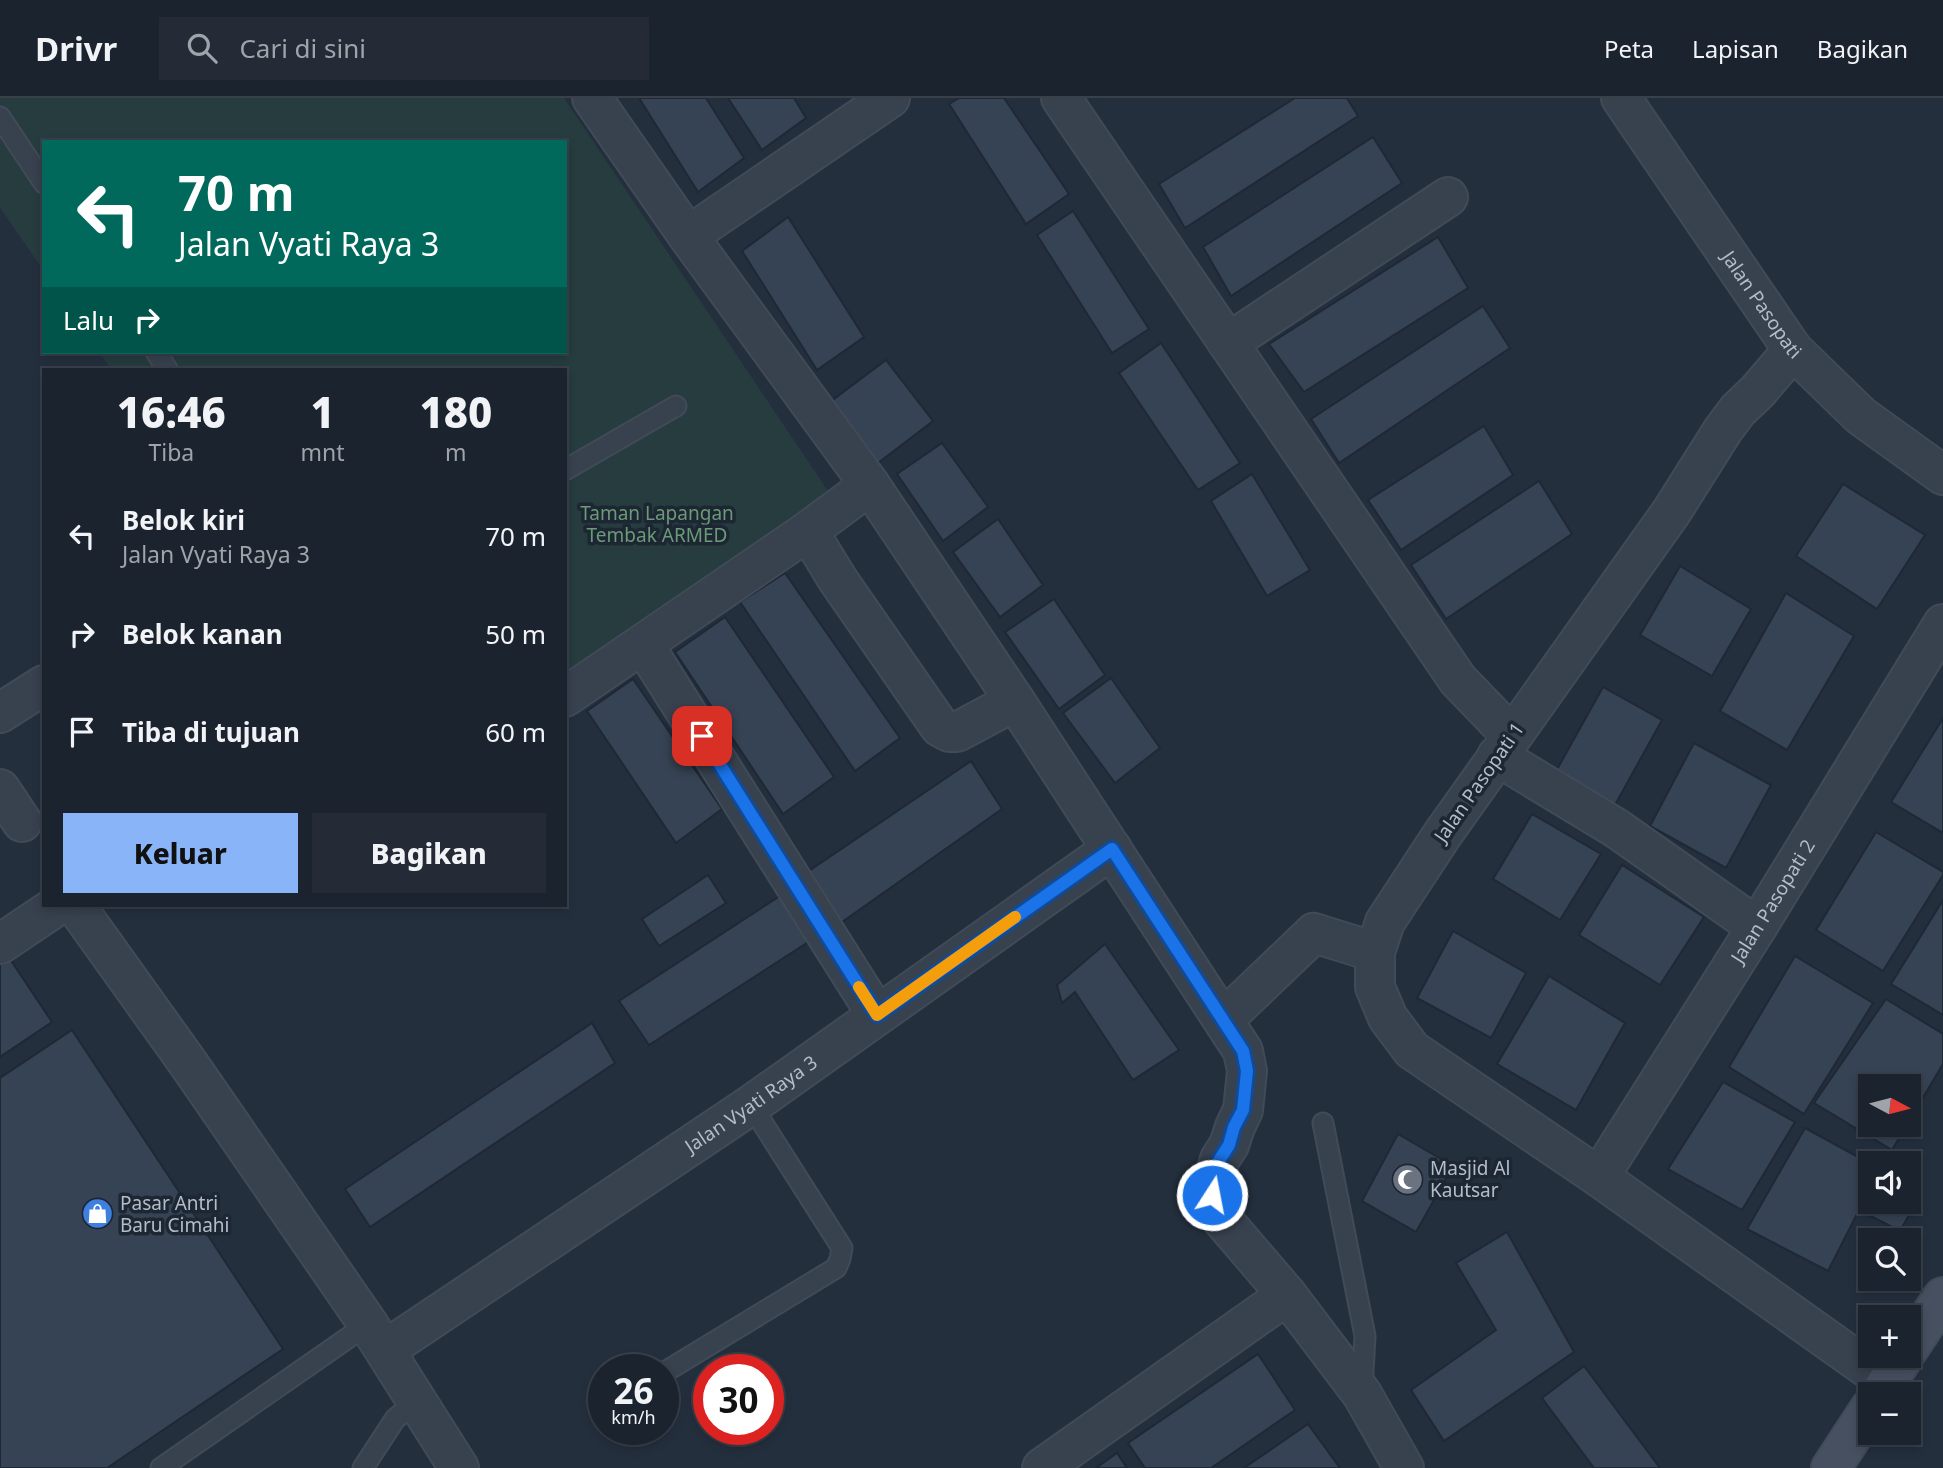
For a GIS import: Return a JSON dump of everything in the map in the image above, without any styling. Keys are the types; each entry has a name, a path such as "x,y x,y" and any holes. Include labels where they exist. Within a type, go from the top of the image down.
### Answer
{"main road":[{"path":"1921,1330 1943,1297"},
{"path":"1831,1468 1858,1426"}],"street":[{"path":"592,98 688,236 870,485 1015,701 1243,1051 1247,1071 1243,1110 1215,1176 1212,1195 1216,1212 1287,1295 1362,1394 1404,1468"},
{"path":"688,236 890,98"},
{"path":"1061,98 1504,746 1757,927"},
{"name":"Jalan Pasopati","path":"1621,98 1793,350 1860,416 1943,475"},
{"path":"1228,343 1448,197"},
{"name":"Jalan Pasopati 1","path":"1793,350 1723,430 1672,511 1442,835 1385,922 1375,952 1375,986 1388,1018 1412,1050 1599,1177 1881,1382"},
{"path":"567,696 808,531 870,485"},
{"path":"808,531 838,580 940,727 949,732 957,732 1015,701"},
{"name":"Jalan Pasopati 2","path":"1599,1177 1757,927 1943,624"},
{"path":"643,644 877,1015"},
{"path":"0,713 42,686"},
{"path":"0,789 22,822"},
{"name":"Jalan Vyati Raya 3","path":"377,1337 751,1105 1112,849"},
{"path":"0,944 55,907"},
{"path":"76,907 377,1337 459,1468"},
{"path":"1223,1020 1314,933 1375,952"},
{"path":"1042,1468 1287,1295"}],"lane":[{"path":"0,117 42,180"},
{"path":"567,469 676,406"},
{"path":"679,1363 836,1268 840,1259 842,1248 751,1105"},
{"path":"1323,1124 1365,1336 1362,1394"},
{"path":"162,1468 377,1337"},
{"path":"363,1468 395,1419 417,1401"}],"green space":[{"name":"Taman Lapangan Tembak ARMED","path":"0,98 564,98 832,497 567,681 567,368 110,368 100,354 567,354 567,140 42,140 42,268 0,208"}],"building":[{"path":"639,98 706,98 744,158 698,192"},
{"path":"728,98 794,98 806,118 762,150"},
{"path":"959,98 1004,98 1069,194 1026,224 949,104"},
{"path":"1295,98 1347,98 1358,116 1185,228 1159,184"},
{"path":"1373,137 1402,183 1231,296 1203,247"},
{"path":"1073,211 1149,329 1112,353 1037,235"},
{"path":"788,217 864,337 817,370 742,251"},
{"path":"1438,237 1468,288 1304,392 1269,344"},
{"path":"1483,306 1510,348 1339,463 1311,419"},
{"path":"1161,343 1240,463 1198,490 1119,373"},
{"path":"886,360 933,421 878,463 830,402"},
{"path":"1484,426 1513,475 1401,550 1368,500"},
{"path":"942,443 988,507 943,541 897,474"},
{"path":"1252,474 1310,570 1267,596 1211,501"},
{"path":"1539,481 1572,534 1446,619 1411,565"},
{"path":"1843,484 1925,535 1877,609 1796,556"},
{"path":"998,519 1043,585 1000,617 953,552"},
{"path":"1680,566 1751,609 1712,676 1640,635"},
{"path":"785,573 900,738 855,771 740,602"},
{"path":"1786,593 1854,636 1787,750 1720,711"},
{"path":"1054,599 1105,675 1059,709 1005,632"},
{"path":"725,617 834,777 783,814 675,652"},
{"path":"1111,678 1160,748 1115,783 1063,713"},
{"path":"633,679 722,809 676,843 587,711"},
{"path":"1603,687 1662,720 1610,814 1550,782"},
{"path":"1943,718 1943,833 1891,802"},
{"path":"1694,743 1771,785 1726,868 1650,826"},
{"path":"971,761 1002,809 835,927 800,877"},
{"path":"1532,814 1601,854 1560,920 1493,879"},
{"path":"1876,832 1943,872 1883,971 1816,930"},
{"path":"1622,865 1704,917 1660,985 1579,935"},
{"path":"708,875 726,903 659,946 642,919"},
{"path":"786,892 816,937 649,1045 619,1001"},
{"path":"1943,900 1943,1015 1891,984"},
{"path":"1453,931 1526,973 1491,1038 1417,998"},
{"path":"0,944 52,1022 0,1057"},
{"path":"1105,944 1179,1050 1133,1080 1075,992 1062,1003 1057,985"},
{"path":"1795,956 1873,1003 1804,1114 1729,1067"},
{"path":"1549,976 1625,1023 1576,1110 1497,1064"},
{"path":"1886,999 1943,1034 1943,1064 1922,1099 1922,1074 1858,1074 1858,1130 1814,1103"},
{"path":"592,1023 615,1063 370,1227 345,1189"},
{"name":"Pasar Antri Baru Cimahi","path":"72,1030 283,1349 107,1468 0,1468 0,1078"},
{"path":"1723,1082 1795,1122 1742,1210 1668,1169"},
{"path":"1805,1128 1858,1157 1858,1212 1828,1271 1747,1229"},
{"path":"1398,1134 1453,1166 1416,1232 1362,1201"},
{"path":"1872,1138 1899,1138 1892,1150"},
{"path":"1867,1214 1910,1214 1902,1228 1894,1228"},
{"path":"1507,1232 1574,1352 1444,1441 1411,1390 1496,1330 1456,1263"},
{"path":"1258,1354 1295,1410 1211,1468 1145,1468 1128,1443"},
{"path":"1584,1366 1660,1468 1594,1468 1542,1398"},
{"path":"1308,1424 1340,1468 1244,1468"},
{"path":"1117,1453 1127,1468 1096,1468"}],"slow traffic":[{"path":"859,987 877,1015 1015,917"}],"place":[{"name":"Masjid Al Kautsar","path":"1407,1179"},
{"name":"Pasar Antri Baru Cimahi","path":"97,1214"}],"route":[{"path":"702,736 877,1015 1112,849 1243,1051 1247,1071 1243,1110 1229,1145 1220,1159 1212,1195"}]}
